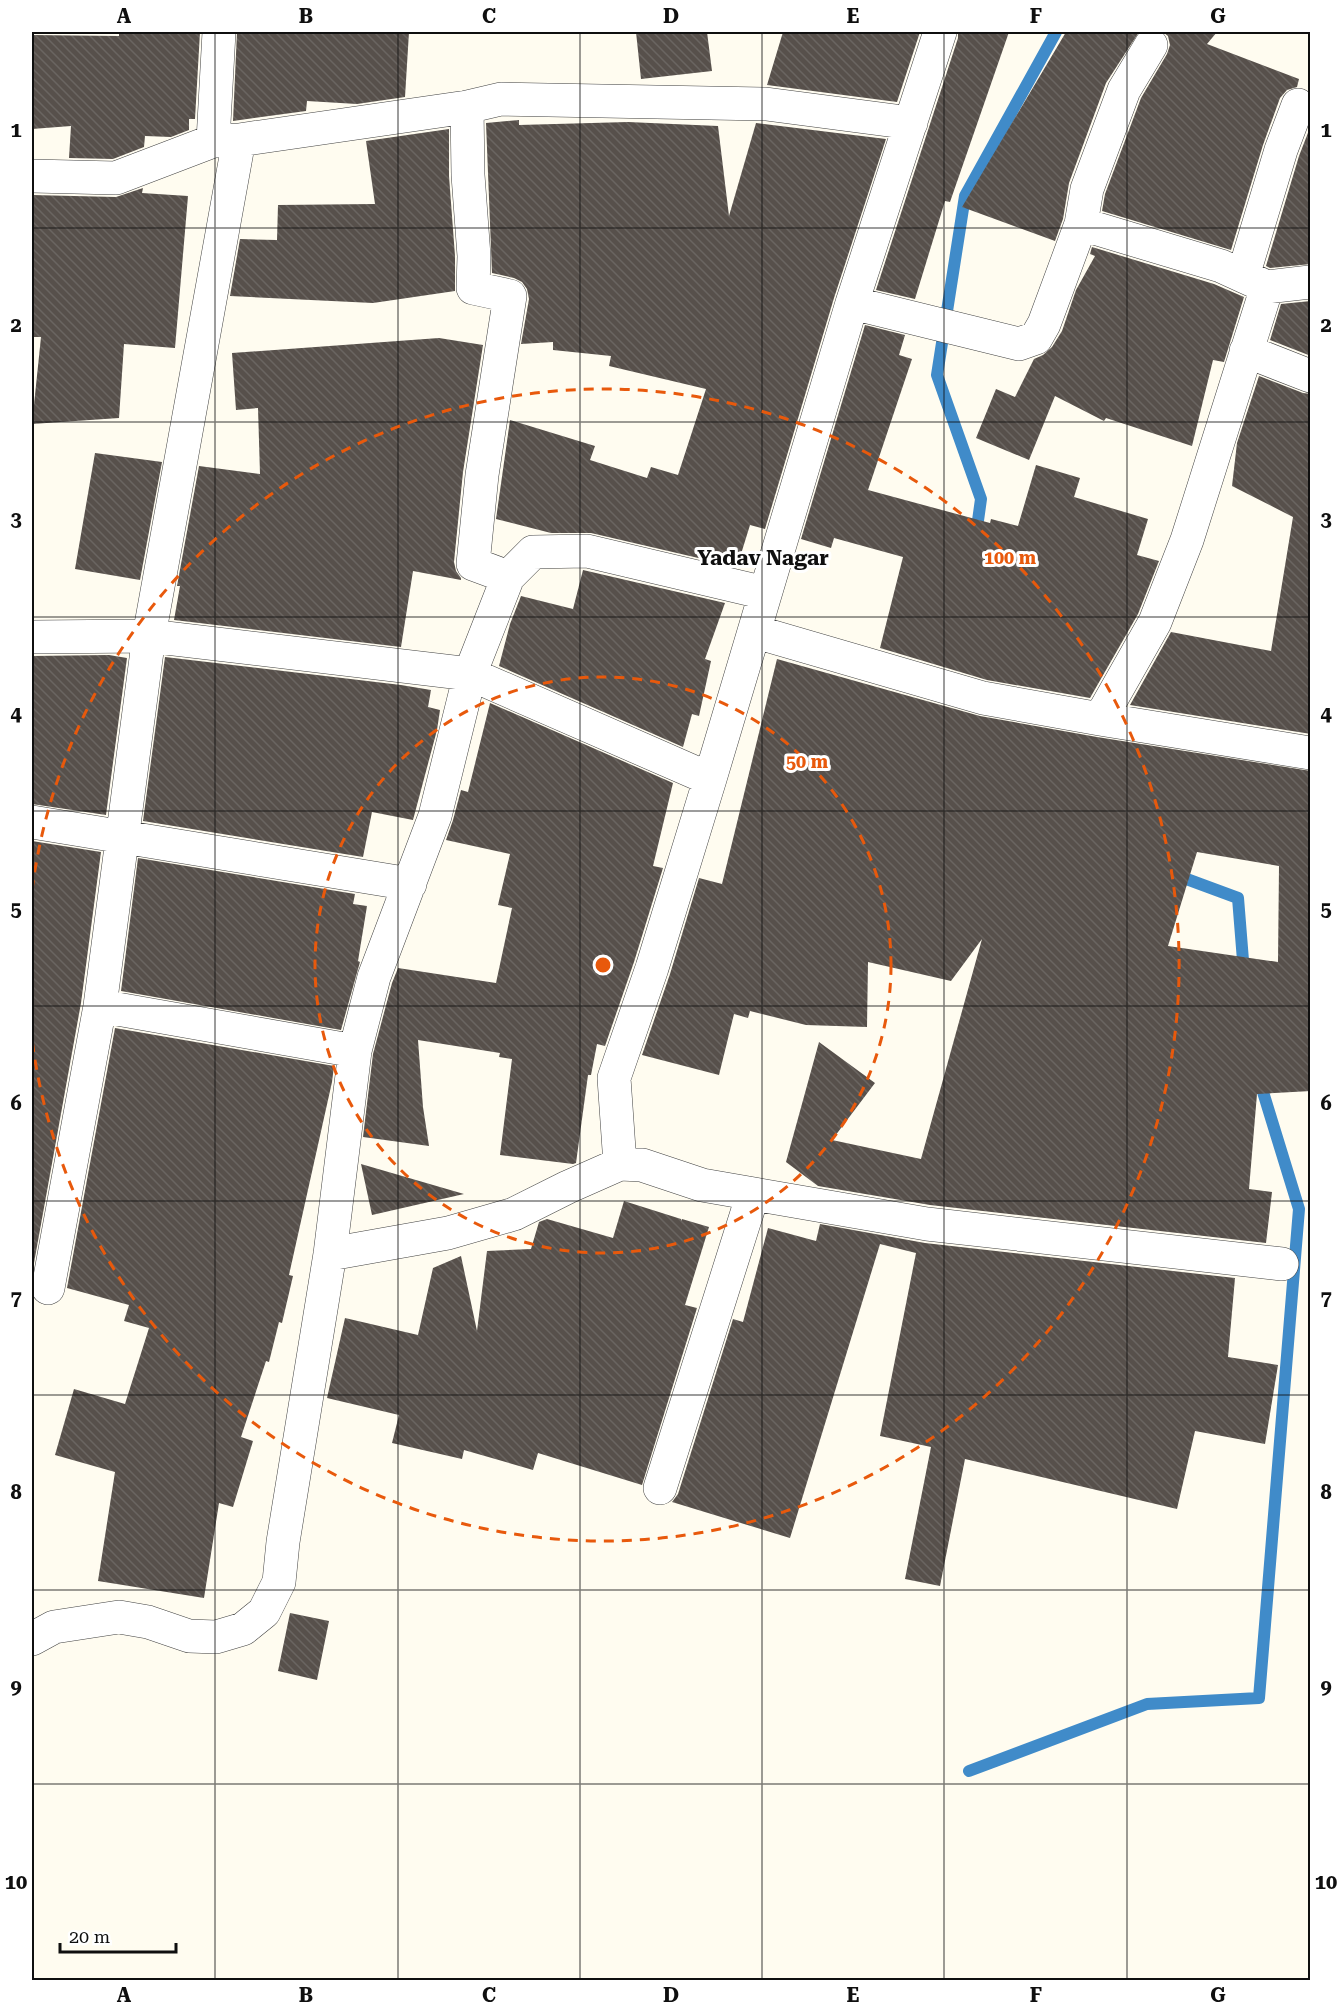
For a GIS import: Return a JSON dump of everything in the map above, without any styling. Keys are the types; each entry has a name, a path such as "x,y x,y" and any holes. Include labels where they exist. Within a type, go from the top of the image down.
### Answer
{"street":[{"path":"48,1288 100,1006 149,636 226,141 219,32"},
{"path":"620,1164 614,1078 652,968 756,632 765,594 852,303 940,32"},
{"path":"852,303 1019,344 1036,338 1044,324 1081,224 1087,189 1112,120 1124,90 1151,45"},
{"path":"32,176 116,178 226,141 467,107 501,99 766,104 911,123"},
{"path":"1100,719 1155,621 1187,540 1246,351 1255,282 1281,150 1298,105"},
{"path":"467,107 468,175 474,256 473,288 510,297 482,475 473,564 508,577"},
{"path":"1081,224 1221,266 1255,282 1311,282"},
{"path":"1246,351 1311,376"},
{"path":"32,1639 54,1627 119,1617 148,1622 189,1636 216,1637 243,1629 264,1612 279,1582 330,1254 355,1051 374,977 435,816 470,674 508,577 533,552 587,551 765,594"},
{"path":"756,632 983,698 1311,753"},
{"path":"32,637 149,636 470,674 710,779"},
{"path":"32,822 410,884"},
{"path":"100,1006 355,1051"},
{"path":"330,1254 448,1233 514,1214 568,1186 620,1164 642,1165 702,1185 927,1224 1282,1264"},
{"path":"660,1488 753,1194"}],"building":[{"path":"119,32 200,32 195,119 189,119 189,130 171,137 145,136 144,147 113,159 69,158 71,126 32,129 32,35 119,36"},
{"path":"237,32 409,32 405,97 357,104 307,101 306,111 233,121"},
{"path":"636,32 707,32 712,71 641,79"},
{"path":"783,32 920,32 897,102 767,85"},
{"path":"958,32 1009,32 950,202 945,201 915,299 876,290 958,38"},
{"path":"1066,32 1139,32 1106,83 1069,183 1063,219 1055,241 962,207"},
{"path":"1163,32 1217,32 1207,44 1299,79 1297,87 1287,90 1280,98 1231,250 1102,211 1105,194 1141,98 1167,54 1170,45 1168,36"},
{"path":"519,120 519,125 628,122 718,126 729,216 756,123 886,139 834,298 765,529 750,525 737,567 591,533 551,533 496,519 510,420 595,446 590,460 647,478 651,467 678,475 706,389 609,366 611,356 553,350 553,342 521,344 529,299 527,289 522,282 514,278 492,273 486,123"},
{"path":"1311,125 1311,264 1270,268 1266,266 1299,156"},
{"path":"449,129 455,291 373,303 230,296 240,239 277,240 278,205 375,204 366,141"},
{"path":"143,188 142,193 188,196 175,348 124,344 119,418 32,424 41,337 32,337 32,195 116,197"},
{"path":"1092,247 1214,284 1244,297 1224,362 1213,360 1192,446 1106,418 1104,421 1055,396 1029,460 976,438 996,389 1015,397 1034,359 1052,347 1062,331 1076,290 1095,256 1090,254"},
{"path":"1311,301 1311,356 1270,340 1281,304"},
{"path":"865,325 905,335 899,355 912,359 868,490 990,523 991,519 1018,526 1036,465 1080,478 1074,497 1148,519 1137,555 1159,561 1138,614 1090,698 987,680 880,648 903,557 834,538 831,548 801,539"},
{"path":"439,338 483,345 463,472 454,562 461,580 413,571 401,647 174,620 180,586 177,586 199,466 260,474 258,408 236,410 232,353"},
{"path":"1259,376 1311,394 1311,734 1130,705 1171,632 1271,651 1293,517 1232,486 1237,443"},
{"path":"95,453 162,462 140,580 75,569"},
{"path":"583,570 725,603 705,659 711,661 699,716 692,714 683,747 499,666 510,624 521,596 573,609"},
{"path":"109,655 127,658 106,815 32,804 32,656"},
{"path":"165,657 431,690 428,707 440,710 437,730 413,820 372,812 363,857 143,821"},
{"path":"777,659 980,716 1311,771 1311,1091 1257,1094 1249,1189 1272,1192 1266,1243 930,1205 818,1186 786,1162 819,1042 875,1083 832,1140 921,1159 982,939 951,981 868,962 867,1027 806,1025 750,1011 748,1018 734,1014 719,1075 642,1055 670,974 699,878 722,884","holes":["1197,852 1279,866 1278,962 1168,946"]},
{"path":"490,703 673,783 653,866 663,868 605,1046 597,1044 591,1075 588,1075 576,1163 573,1164 500,1155 512,1059 499,1057 500,1053 418,1040 423,1107 429,1146 363,1137 373,1054 398,968 496,983 512,908 498,905 510,854 446,840 461,790 468,792"},
{"path":"32,841 101,852 81,1003 32,1274"},
{"path":"138,858 355,894 353,904 367,906 358,961 360,962 341,1030 121,991"},
{"path":"115,1028 334,1066 289,1275 293,1276 282,1323 279,1322 269,1362 266,1361 241,1437 253,1441 233,1507 219,1503 204,1598 98,1581 115,1472 55,1455 74,1389 125,1404 149,1328 124,1321 129,1305 67,1288"},
{"path":"361,1164 464,1194 372,1215"},
{"path":"624,1201 681,1219 681,1221 682,1219 709,1227 685,1305 697,1308 642,1485 538,1453 533,1470 464,1450 462,1459 392,1443 399,1415 327,1398 345,1318 418,1335 433,1268 461,1256 477,1331 487,1251 531,1249 539,1222 547,1219 613,1238"},
{"path":"820,1224 925,1243 1235,1278 1228,1357 1278,1365 1265,1444 1195,1431 1177,1509 965,1459 940,1586 905,1579 931,1447 880,1436 916,1253 880,1244 790,1538 672,1502 678,1494 733,1319 743,1322 768,1228 816,1241"},
{"path":"290,1613 329,1621 317,1680 278,1671"}],"waterway":[{"path":"976,535 981,499 937,375 965,196 1056,32"},
{"path":"1173,874 1238,898 1244,973"},
{"path":"969,1771 1147,1704 1259,1698 1299,1209 1259,1079"}],"district":[{"name":"Yadav Nagar","path":"763,558"}]}
